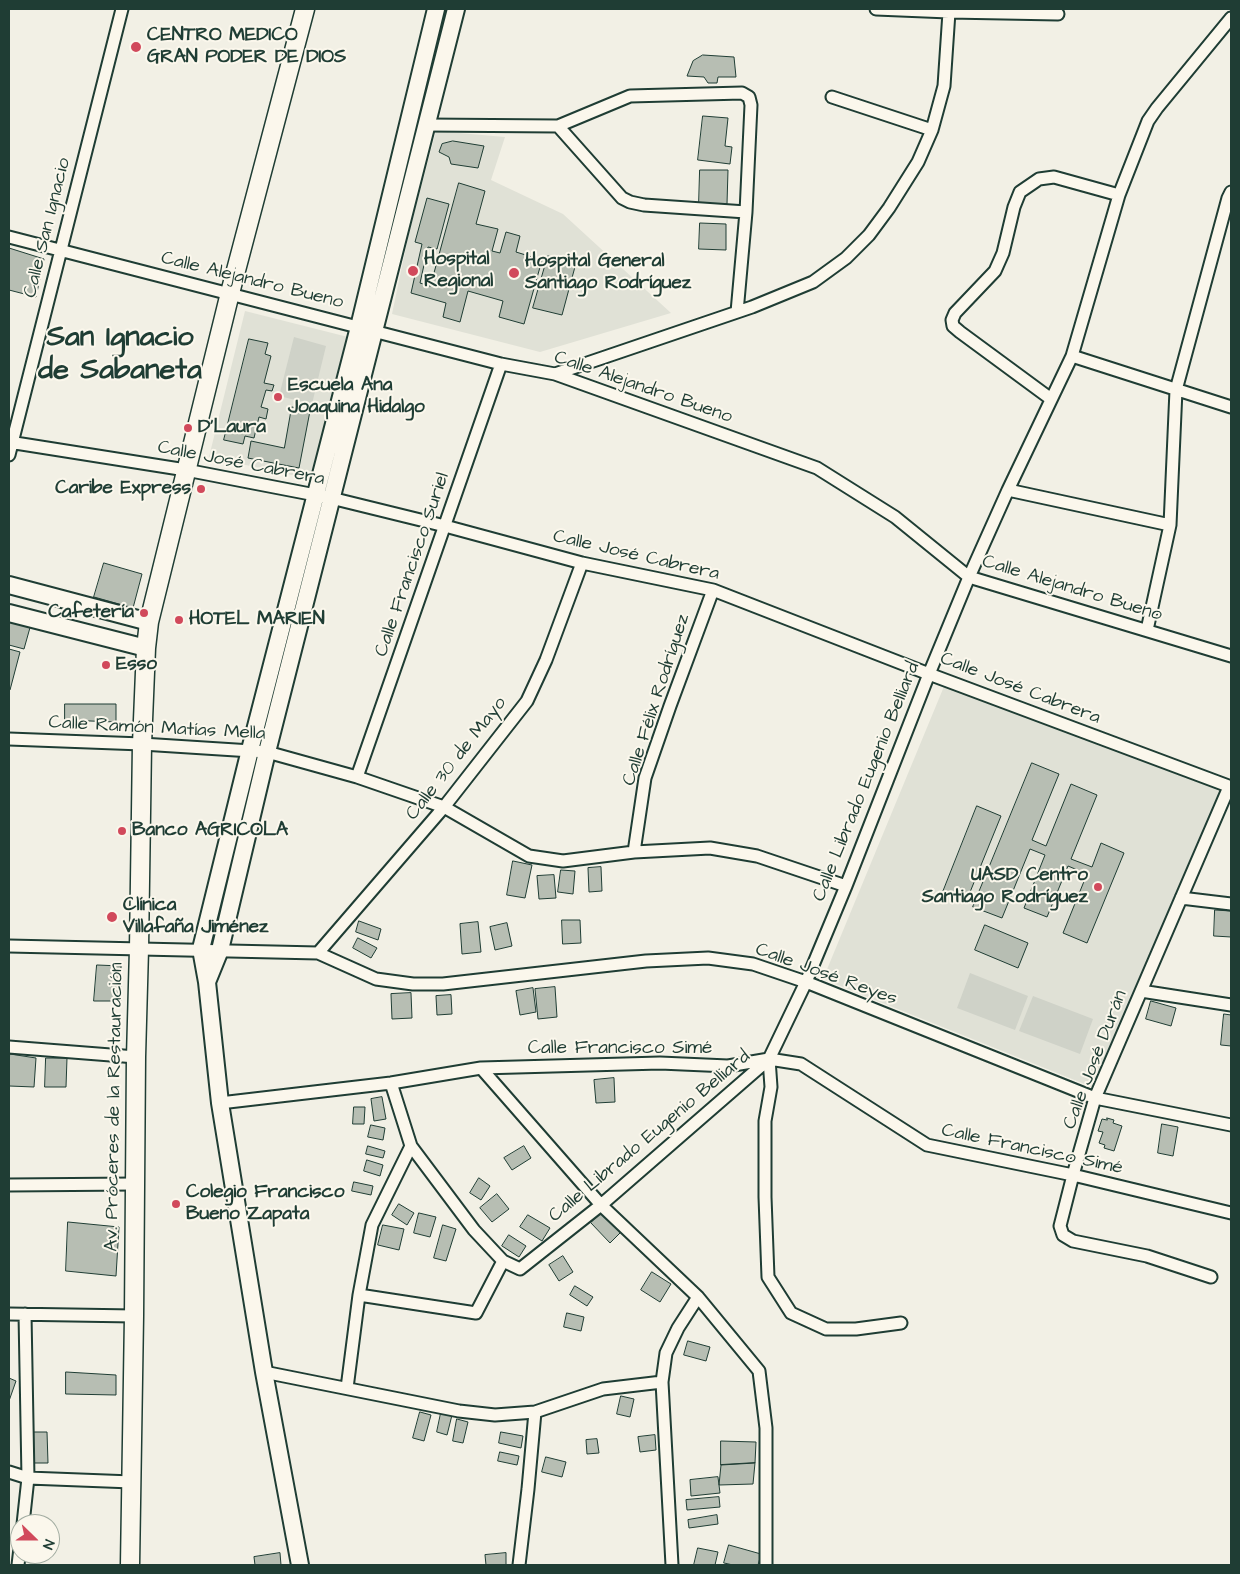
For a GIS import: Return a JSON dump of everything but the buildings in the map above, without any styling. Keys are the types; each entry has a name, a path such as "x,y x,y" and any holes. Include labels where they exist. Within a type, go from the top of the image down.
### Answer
{"main road":[{"name":"Av. Próceres de la Restauración","path":"130,1565 136,1057 142,744 146,648 149,622 186,470 305,9"},
{"path":"207,982 220,950 267,752 324,497 366,328 436,9"},
{"path":"366,328 425,125 456,9"},
{"path":"300,1565 264,1372 220,1103 207,982 201,949 250,750 324,497"},
{"path":"9,585 149,622"},
{"path":"9,613 146,648"}],"street":[{"name":"Calle San Ignacio","path":"9,455 10,443 122,9"},
{"path":"876,9 1058,14"},
{"path":"555,374 737,312 814,282 846,258 869,235 889,208 918,162 932,130 944,86 949,12"},
{"name":"Calle Librado Eugenio Belliard","path":"503,1261 520,1269 601,1204 769,1059 806,982 846,886 969,577 1072,356 1119,195 1148,121 1157,108 1227,33 1231,18"},
{"path":"425,125 558,126 630,96 742,93 749,97 751,105 746,212 737,312"},
{"path":"832,97 932,130"},
{"path":"558,126 622,198 630,202 644,205 746,212"},
{"path":"1051,399 960,332 953,326 952,320 956,313 995,271 1003,253 1014,207 1020,192 1039,179 1054,177 1119,195"},
{"path":"1147,630 1170,525 1176,390 1231,192"},
{"name":"Calle Alejandro Bueno","path":"9,237 501,364 555,374 818,468 895,517 969,577 1231,656"},
{"path":"1072,356 1231,407"},
{"name":"Calle Francisco Suriel","path":"357,777 501,364"},
{"name":"Calle José Cabrera","path":"10,443 186,470 324,497 582,562 713,590 929,674 1230,787"},
{"path":"1008,490 1170,525"},
{"name":"Calle 30 de Mayo","path":"318,953 444,807 526,700 546,660 582,562"},
{"name":"Calle Félix Rodríguez","path":"634,852 645,778 713,590"},
{"name":"Calle Ramón Matías Mella","path":"9,739 142,744 267,752 357,777 444,807 529,856 563,861 634,852 710,848 757,856 846,886"},
{"name":"Calle José Durán","path":"1211,1277 1146,1256 1073,1241 1063,1235 1060,1226 1072,1175 1095,1098 1230,787"},
{"path":"1181,898 1231,904"},
{"name":"Calle José Reyes","path":"9,946 318,953 376,979 413,984 443,984 646,961 708,958 753,964 806,982 1095,1098 1231,1124"},
{"path":"1141,991 1231,1005"},
{"path":"9,1047 136,1057"},
{"path":"769,1059 771,1087 765,1121 768,1277 792,1313 826,1329 901,1323"},
{"name":"Calle Francisco Simé","path":"220,1103 391,1082 481,1068 660,1063 728,1066 769,1059 801,1064 927,1145 1072,1175 1231,1213"},
{"path":"481,1068 601,1204 698,1296 759,1372 766,1428 766,1565"},
{"path":"359,1295 476,1313 503,1261 474,1230 411,1146 391,1082"},
{"path":"346,1388 359,1295 372,1225 411,1146"},
{"path":"9,1185 135,1184"},
{"path":"672,1565 662,1382 666,1353 678,1328 698,1296"},
{"path":"9,1314 134,1316"},
{"path":"24,1514 28,1478 25,1314"},
{"path":"264,1372 459,1411 496,1415 535,1412 603,1389 662,1382"},
{"path":"519,1565 535,1412"},
{"path":"9,1472 28,1478 132,1482"}],"shaded area":[{"name":"Hospital General Santiago Rodríguez","path":"436,131 505,137 491,180 563,214 671,313 540,352 392,314 409,233"},
{"name":"Escuela Ana Joaquina Hidalgo","path":"245,311 348,337 310,479 209,457"},
{"path":"294,337 326,346 312,404 279,396"},
{"path":"945,684 1220,790 1092,1087 823,979"},
{"path":"970,973 1028,996 1015,1030 957,1008"},
{"path":"1033,996 1093,1019 1080,1054 1019,1031"}],"place":[{"name":"CENTRO MEDICO GRAN PODER DE DIOS","path":"136,47"},
{"name":"Hospital Regional","path":"413,271"},
{"name":"Hospital General Santiago Rodríguez","path":"514,273"},
{"name":"Escuela Ana Joaquina Hidalgo","path":"278,397"},
{"name":"D'Laura","path":"188,428"},
{"name":"Caribe Express","path":"201,489"},
{"name":"Cafetería","path":"144,613"},
{"name":"HOTEL MARIEN","path":"179,620"},
{"name":"Esso","path":"106,665"},
{"name":"Banco AGRICOLA","path":"122,831"},
{"name":"UASD Centro Santiago Rodríguez","path":"1098,887"},
{"name":"Clínica Villafaña Jiménez","path":"112,917"},
{"name":"Colegio Francisco Bueno Zapata","path":"176,1204"}],"district":[{"name":"San Ignacio de Sabaneta","path":"120,356"}]}
